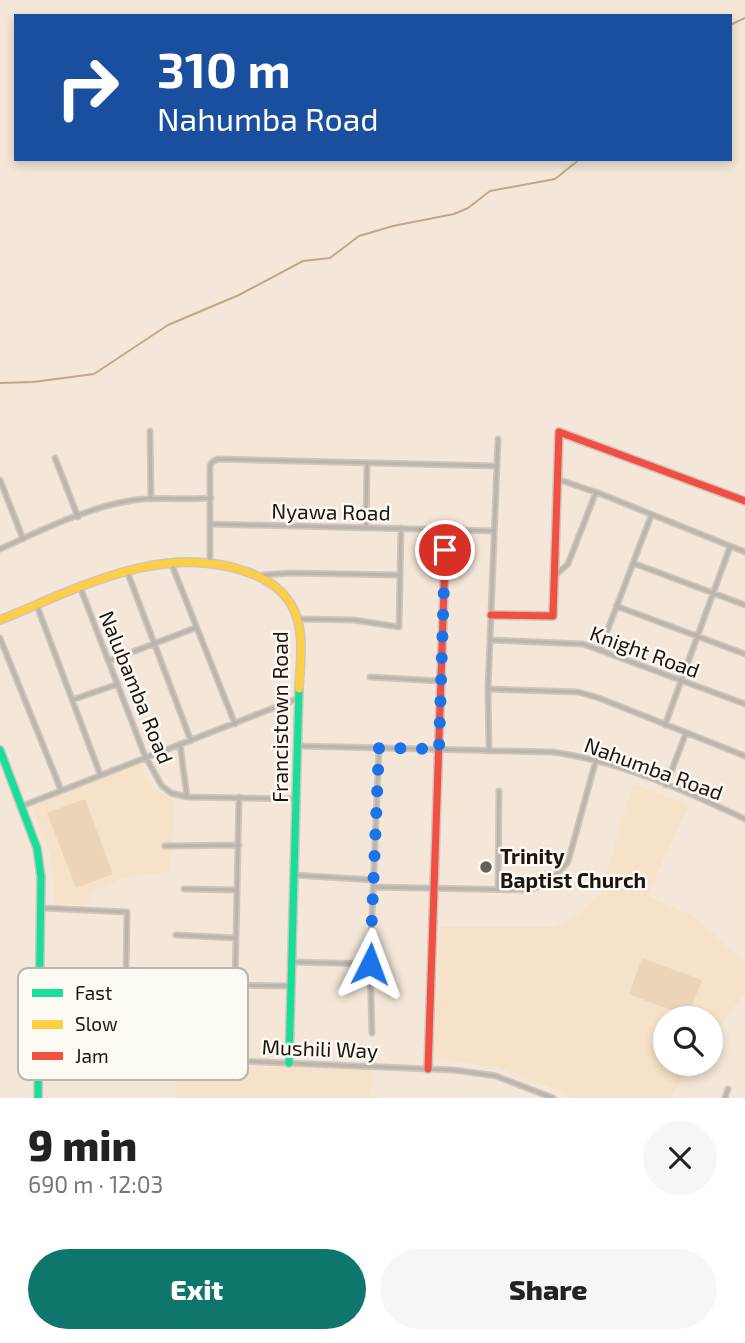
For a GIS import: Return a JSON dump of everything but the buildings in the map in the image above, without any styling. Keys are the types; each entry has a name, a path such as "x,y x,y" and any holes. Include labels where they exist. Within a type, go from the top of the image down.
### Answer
{"street":[{"path":"150,431 151,499"},
{"path":"491,615 553,616 558,432 745,500"},
{"path":"489,751 488,689 498,439"},
{"path":"55,457 78,517"},
{"path":"210,565 211,467 212,462 218,459 497,466"},
{"path":"366,526 367,464"},
{"path":"0,480 23,539"},
{"path":"558,480 596,492 745,552"},
{"path":"556,575 568,564 596,492"},
{"path":"0,549 78,517 122,503 151,499 211,498"},
{"path":"600,650 651,516"},
{"name":"Nyawa Road","path":"210,524 494,530"},
{"path":"297,619 354,620 399,626 401,528"},
{"path":"428,1069 446,528"},
{"path":"665,725 679,680 730,547"},
{"path":"633,563 745,605"},
{"path":"172,565 234,724"},
{"path":"0,620 127,570 172,565 210,565 263,575 399,575"},
{"path":"127,570 191,741"},
{"name":"Francistown Road","path":"263,575 283,591 297,619 299,698 289,1063"},
{"name":"Nalubamba Road","path":"80,587 145,757 162,786 171,793 187,797"},
{"path":"37,606 100,774"},
{"path":"615,606 745,654"},
{"path":"109,661 195,628"},
{"path":"0,638 61,790"},
{"name":"Knight Road","path":"490,640 578,643 745,704"},
{"path":"370,677 440,681"},
{"path":"72,700 118,684"},
{"path":"488,689 578,692 745,756"},
{"path":"22,806 299,698"},
{"path":"666,785 686,733"},
{"path":"180,744 187,797 296,799"},
{"name":"Nahumba Road","path":"298,746 552,752 596,760 666,785 745,819"},
{"path":"372,1033 370,964 379,748"},
{"path":"0,751 37,848 42,908 41,968"},
{"path":"374,887 528,890 541,887 562,869 571,849 596,760"},
{"path":"498,889 499,790"},
{"path":"235,968 239,797"},
{"path":"165,846 239,845"},
{"path":"294,875 374,880"},
{"path":"184,889 237,890"},
{"path":"42,908 127,912 126,968"},
{"path":"176,935 236,938"},
{"path":"292,962 370,964"},
{"path":"248,985 291,986"},
{"name":"Mushili Way","path":"248,1062 428,1069 496,1076 553,1098"},
{"path":"38,1080 38,1098"},
{"path":"725,1098 727,1088"}],"shaded area":[{"path":"141,763 149,784 174,802 171,871 123,878 93,889 88,905 54,904 51,857 32,806"},
{"path":"633,784 689,805 647,896 694,916 745,963 745,992 723,1022 723,1006 653,1006 653,1076 685,1076 670,1098 568,1098 555,1089 497,1067 439,1059 434,1054 440,927 554,927 581,912 600,894"},
{"path":"85,799 113,874 76,888 47,813"},
{"path":"642,958 702,980 692,1006 660,1006 629,994"},
{"path":"248,1067 373,1068 371,1098 176,1098 176,1080 248,1080"}],"waterway":[{"path":"732,24 745,18"},
{"path":"0,383 33,382 94,374 168,325 239,295 303,261 330,258 359,236 454,214 468,208 490,191 555,179 578,161"}],"traffic: fast":[{"path":"289,1063 299,689"},
{"path":"0,750 37,848 41,877 40,968"},
{"path":"38,1080 38,1098"}],"traffic: slow":[{"path":"0,620 122,572 186,562 218,564 264,579 276,587 290,603 300,629 299,689"}],"traffic: jam":[{"path":"491,615 553,616 559,432 745,501"},
{"path":"428,1069 446,528"}],"place":[{"name":"Trinity Baptist Church","path":"486,867"}],"route":[{"path":"370,964 379,748 439,749 445,550"}]}
